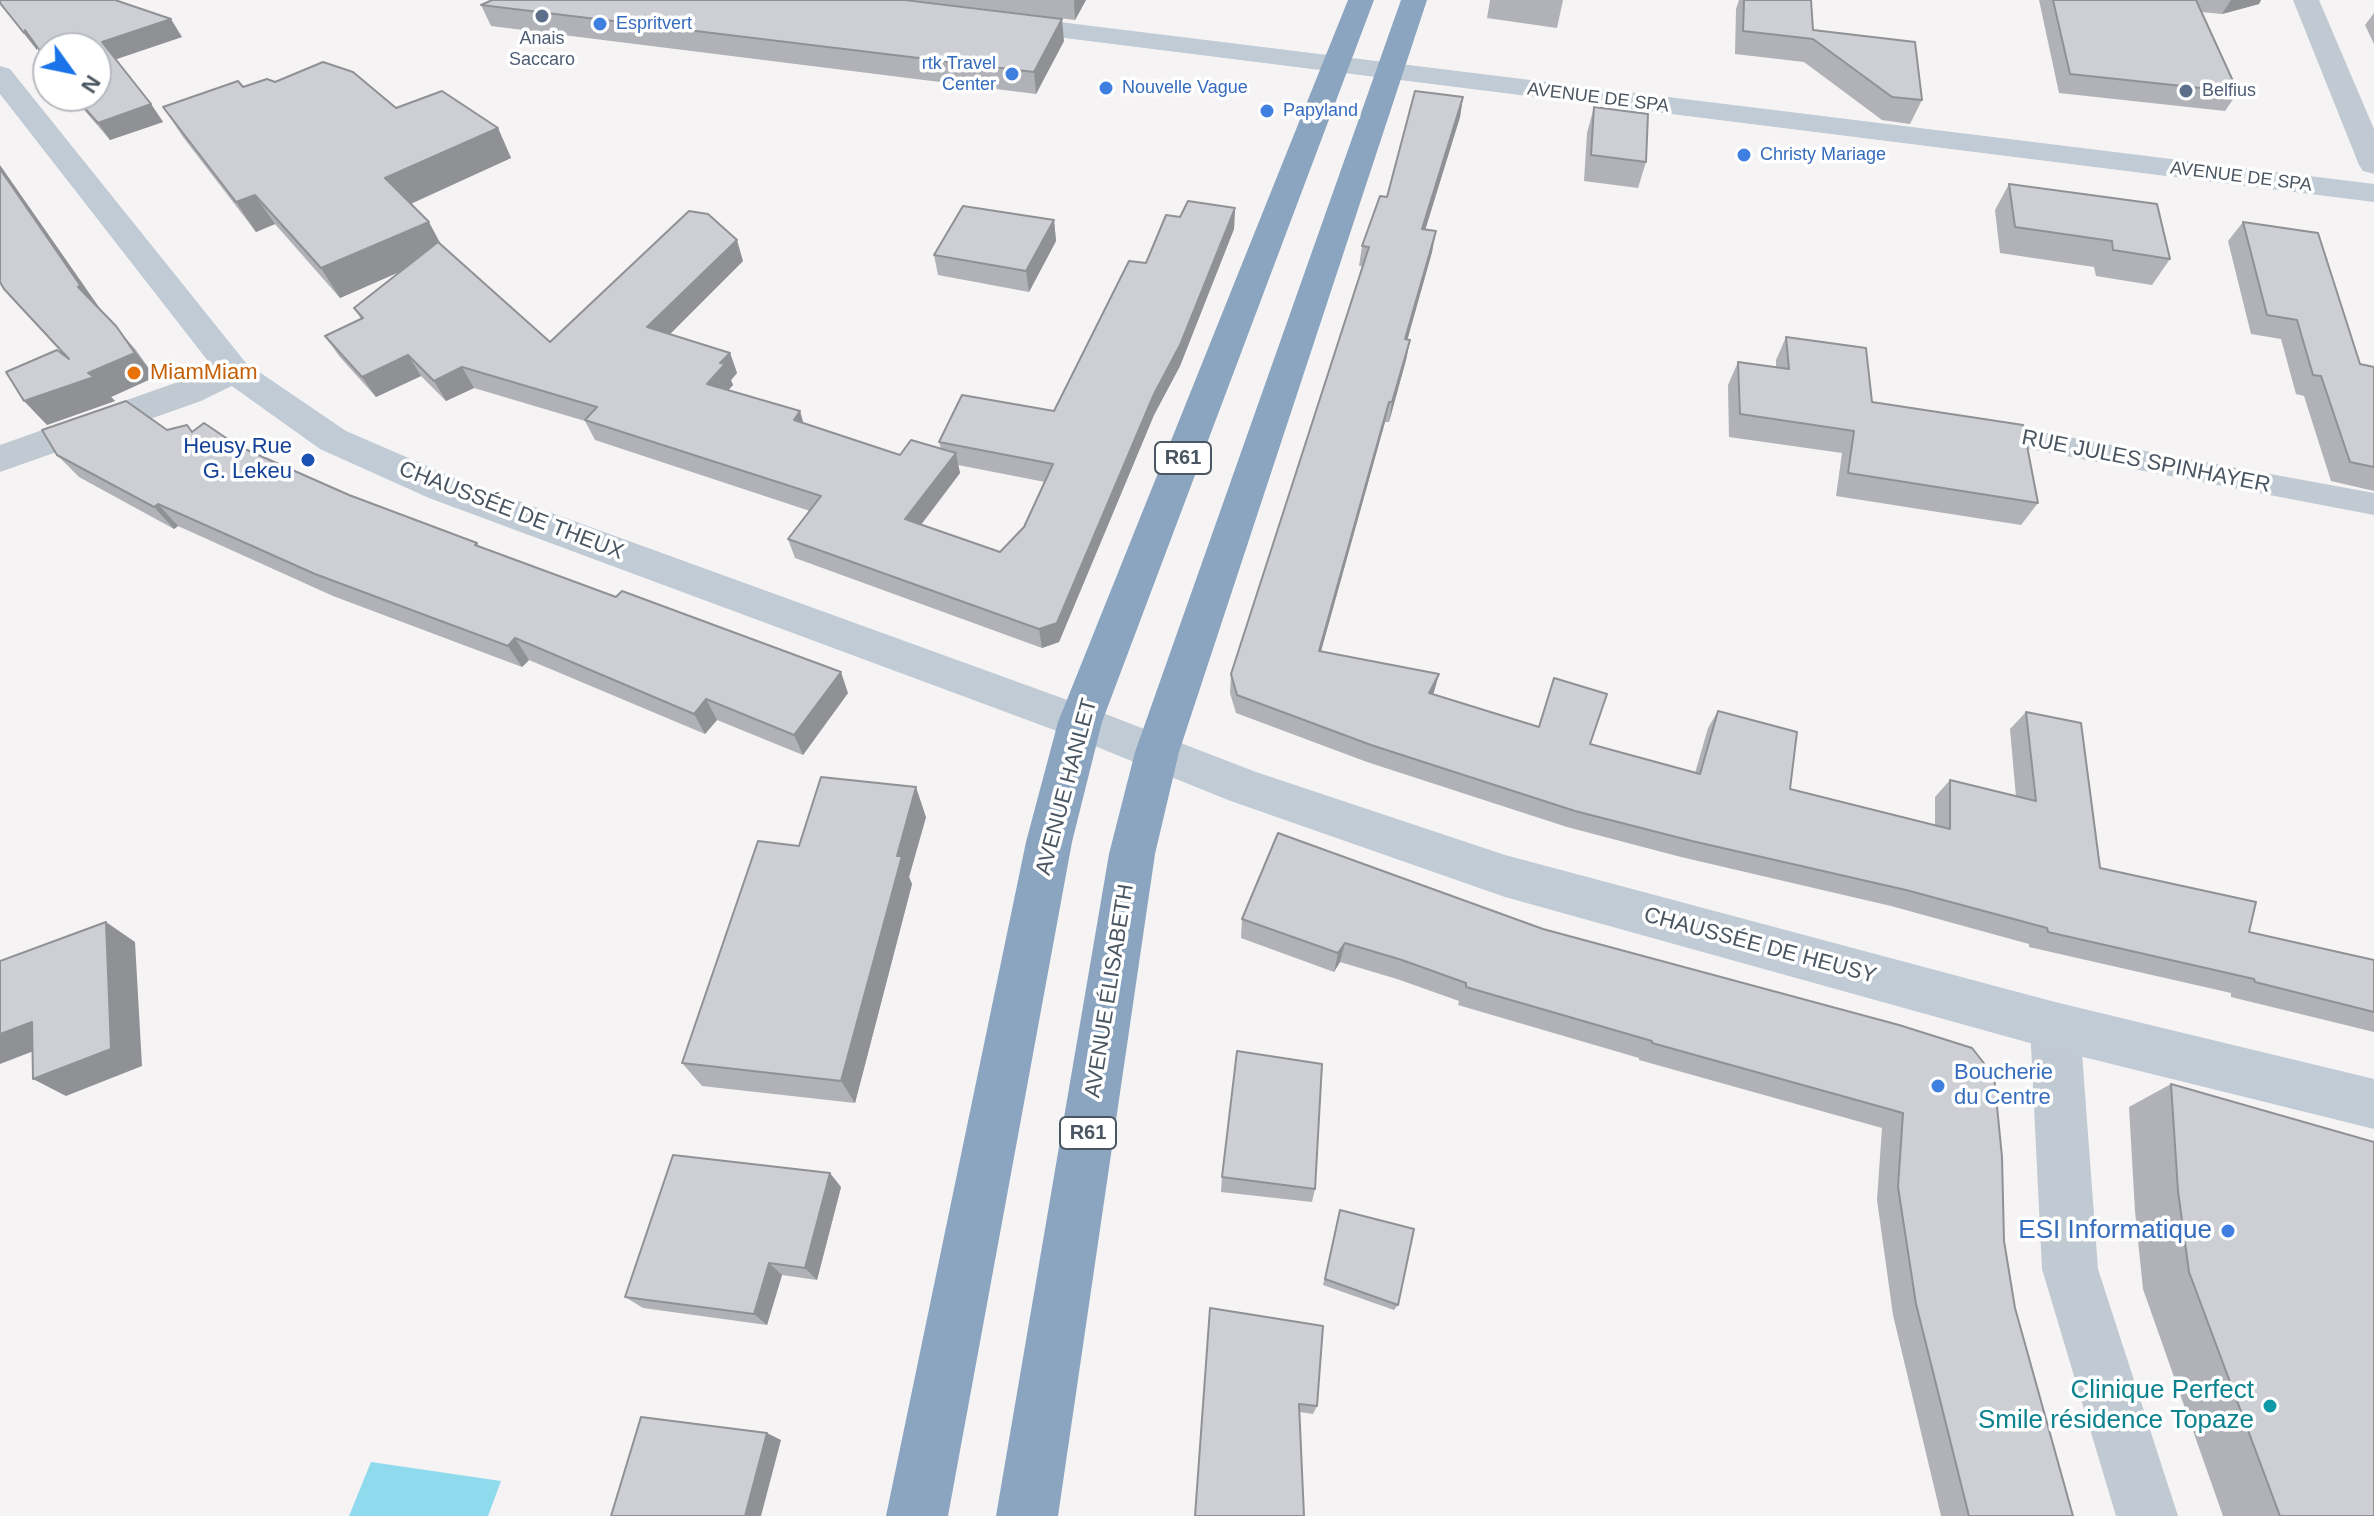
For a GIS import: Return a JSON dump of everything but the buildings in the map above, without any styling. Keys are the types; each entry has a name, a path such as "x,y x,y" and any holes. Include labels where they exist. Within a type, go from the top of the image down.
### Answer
{"highway":[{"name":"AVENUE HANLET","path":"917,1516 1049,842 1080,722 1361,0"},
{"name":"R61","path":"1157,752 1414,0"},
{"name":"AVENUE ÉLISABETH","path":"1027,1516 1132,854 1157,752"}],"main road":[{"name":"AVENUE DE SPA","path":"980,20 2374,193"},
{"name":"CHAUSSÉE DE THEUX","path":"0,75 234,371 333,440 442,488 1157,752"},
{"name":"CHAUSSÉE DE HEUSY","path":"1157,752 1244,787 1505,876 2055,1026 2374,1104"}],"street":[{"path":"2306,0 2374,165"},
{"path":"2,462 188,392 234,371"},
{"path":"2055,1026 2070,1269 2147,1516"}],"lane":[{"name":"RUE JULES SPINHAYER","path":"1950,425 2374,504"}],"water":[{"path":"371,1462 501,1481 488,1516 349,1516"}],"place":[{"name":"Anais Saccaro","path":"542,16"},
{"name":"Espritvert","path":"600,24"},
{"name":"rtk Travel Center","path":"1012,74"},
{"name":"Nouvelle Vague","path":"1106,88"},
{"name":"Belfius","path":"2186,91"},
{"name":"Papyland","path":"1267,111"},
{"name":"Christy Mariage","path":"1744,155"},
{"name":"MiamMiam","path":"134,373"},
{"name":"Heusy Rue G. Lekeu","path":"308,460"},
{"name":"Boucherie du Centre","path":"1938,1086"},
{"name":"ESI Informatique","path":"2228,1231"},
{"name":"Clinique Perfect Smile résidence Topaze","path":"2270,1406"}]}
